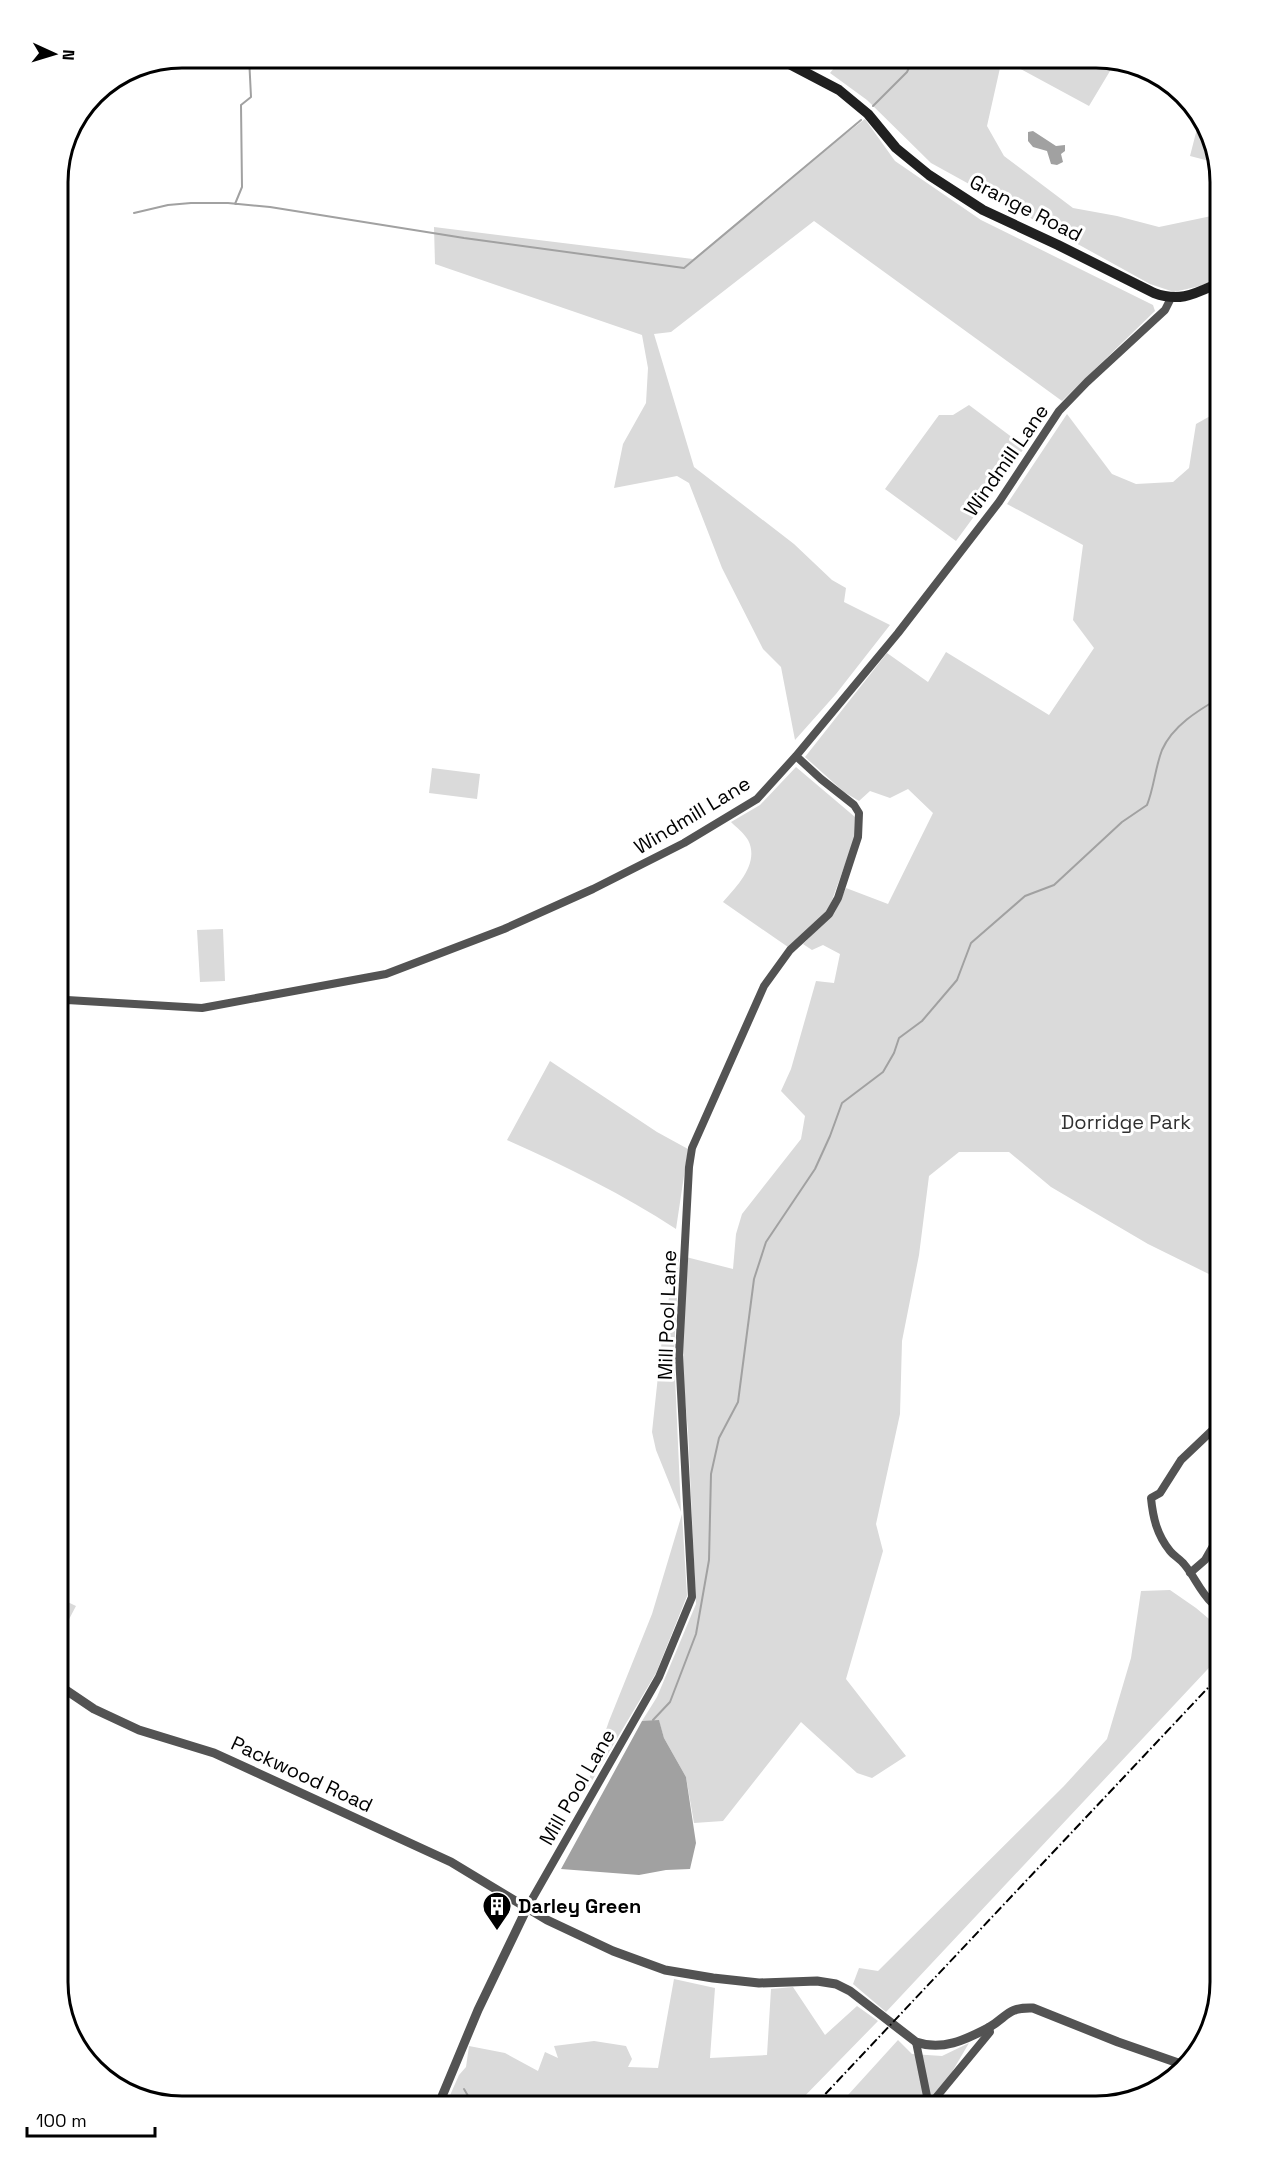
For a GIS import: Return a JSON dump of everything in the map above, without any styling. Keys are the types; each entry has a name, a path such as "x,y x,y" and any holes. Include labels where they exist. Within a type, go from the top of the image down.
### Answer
{"main road":[{"name":"Grange Road","path":"797,68 839,90 868,114 896,148 929,175 983,210 1154,293 1171,298"},
{"path":"1171,298 1193,294 1210,287"}],"street":[{"name":"Windmill Lane","path":"68,1000 202,1008 386,974 504,929 593,889 684,843 757,799 796,756 898,633 999,502 1059,411 1165,310 1171,298"},
{"name":"Mill Pool Lane","path":"527,1908 659,1677 692,1597 679,1355 689,1167 692,1148 764,986 790,950 829,914 838,898 860,827 859,813 854,805 796,756"},
{"path":"1210,1433 1180,1463 1160,1493 1151,1498 1152,1514 1158,1532 1170,1551 1183,1563 1200,1591 1210,1601"},
{"path":"1190,1573 1205,1560 1210,1551"},
{"name":"Packwood Road","path":"68,1691 94,1709 140,1730 214,1753 413,1844 450,1862 577,1935 613,1951 665,1970 729,1981 759,1983 817,1981 843,1986 916,2042"},
{"path":"442,2095 478,2010 527,1908"},
{"path":"916,2042 928,2047 950,2045 989,2027 1008,2011 1033,2008 1118,2042 1177,2062"},
{"path":"937,2096 990,2032 989,2027"},
{"path":"916,2042 927,2096"}],"green space":[{"path":"834,68 1000,68 987,126 1004,156 1073,208 1159,227 1210,216 1210,282 1174,292 1150,284 931,163 867,100 830,73"},
{"path":"1019,68 1111,69 1089,106"},
{"path":"865,119 895,161 981,220 1153,305 1155,311 1062,401 814,221 671,332 654,334 694,467 794,544 832,580 846,588 844,602 890,625 836,694 795,740 781,667 763,649 722,568 689,483 677,476 614,488 623,444 646,403 648,368 642,335 435,264 434,227 693,259"},
{"path":"1197,128 1209,161 1190,156"},
{"path":"969,405 1025,447 956,541 885,489 939,415 953,415"},
{"name":"Dorridge Park","path":"1067,414 1112,474 1136,484 1173,482 1189,468 1196,424 1210,416 1210,1275 1148,1244 1051,1187 1009,1152 959,1152 929,1176 919,1255 902,1341 900,1414 876,1524 883,1551 846,1679 906,1756 872,1778 857,1773 801,1722 723,1821 694,1823 686,1777 664,1738 659,1721 642,1721 657,1697 696,1604 688,1431 681,1355 686,1257 733,1269 736,1234 742,1214 801,1139 805,1116 781,1091 791,1069 816,981 834,983 840,954 823,945 812,950 803,944 835,912 846,888 888,904 933,813 908,789 890,798 870,791 859,801 844,792 805,757 887,653 928,682 946,652 1049,715 1094,648 1073,620 1083,545 1007,504"},
{"path":"796,767 855,817 854,840 828,911 788,947 723,902 745,874 751,857 748,840 731,822 760,805"},
{"path":"432,768 480,774 477,799 429,793"},
{"path":"223,929 225,981 200,982 197,930"},
{"path":"550,1061 657,1132 688,1149 676,1229 593,1181 507,1140"},
{"path":"679,1254 674,1353 681,1512 656,1450 652,1432 664,1320"},
{"path":"682,1514 687,1596 656,1673 584,1794 609,1721 652,1614"},
{"path":"1170,1590 1210,1620 1210,1667 886,2012 853,1984 859,1968 878,1971 1064,1786 1107,1739 1131,1658 1141,1591"},
{"path":"68,1602 76,1606 68,1621"},
{"path":"674,1979 715,1988 710,2058 767,2055 771,1989 793,1987 825,2035 857,2006 878,2021 805,2096 450,2095 459,2075 466,2067 469,2046 505,2053 538,2071 545,2052 558,2058 554,2046 594,2041 626,2046 632,2059 628,2067 658,2068"},
{"path":"898,2040 912,2054 942,2056 969,2043 942,2089 935,2096 847,2096"}],"shaded area":[{"path":"1033,131 1056,146 1065,145 1065,151 1061,154 1063,162 1057,165 1051,164 1047,151 1033,147 1028,141 1028,132"},
{"path":"659,1720 664,1738 686,1777 696,1843 690,1869 666,1870 639,1875 561,1869 642,1721"}],"waterway":[{"path":"235,204 242,187 241,105 251,97 250,68"},
{"path":"873,106 909,68"},
{"path":"134,213 168,205 191,203 228,203 270,207 464,238 684,268 861,120"},
{"path":"653,1720 670,1702 696,1634 709,1560 711,1474 719,1438 738,1402 754,1279 766,1242 815,1169 842,1103 883,1072 894,1053 899,1038 922,1021 957,980 971,943 1025,896 1054,885 1122,822 1147,805 1162,750 1167,741 1187,719 1210,703"},
{"path":"464,2089 468,2095"}],"railway":[{"path":"824,2096 1210,1686"}],"place":[{"name":"Darley Green","path":"497,1932"}]}
